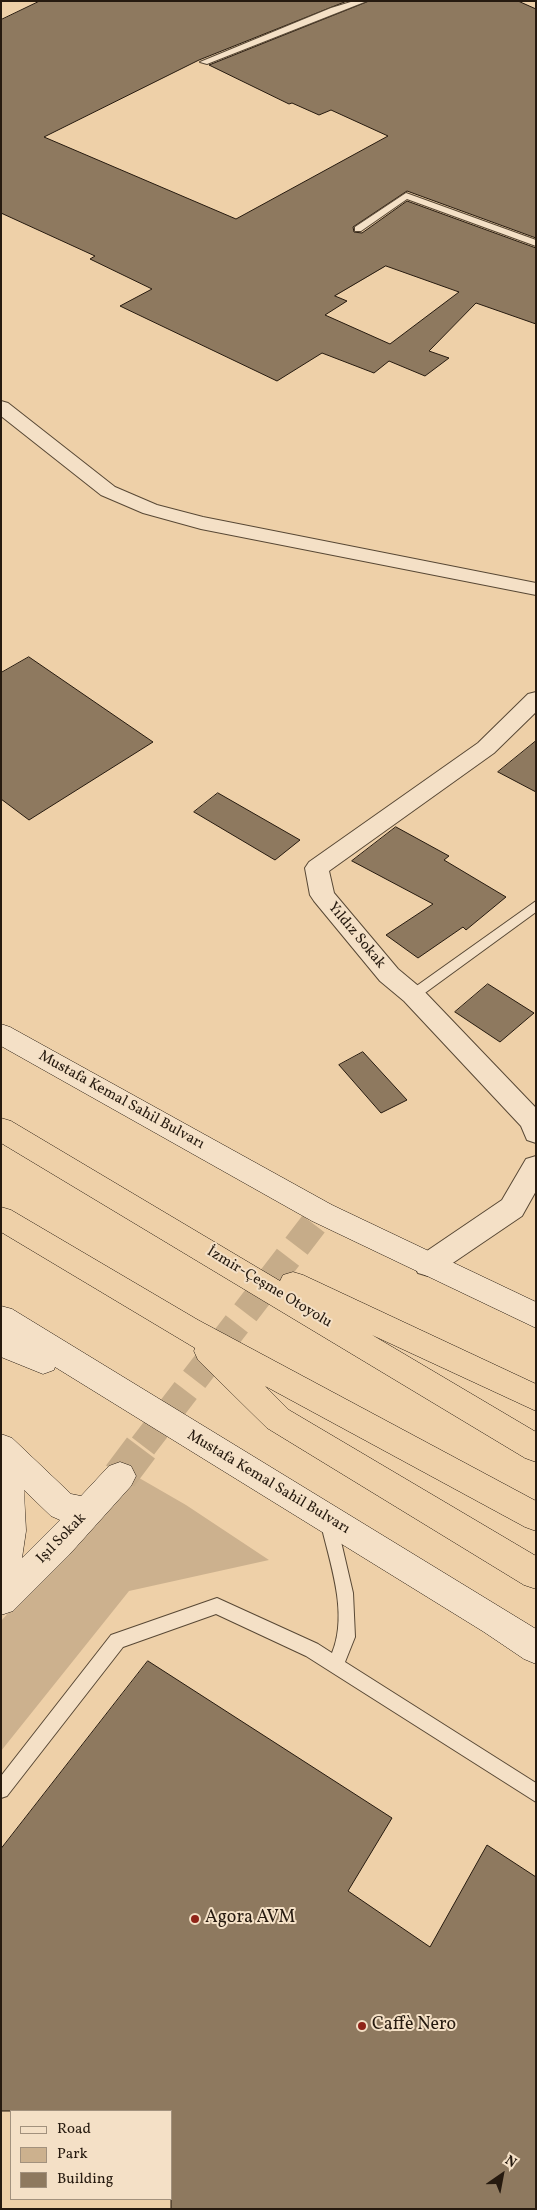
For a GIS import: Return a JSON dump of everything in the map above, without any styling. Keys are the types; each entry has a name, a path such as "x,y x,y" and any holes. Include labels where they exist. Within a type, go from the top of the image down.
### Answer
{"highway":[{"name":"İzmir-Çeşme Otoyolu","path":"1,1129 536,1448"},
{"path":"1,1218 187,1329 536,1517"},
{"path":"156,1220 536,1398"},
{"path":"187,1329 278,1419 536,1574"}],"street":[{"path":"1,407 108,491 150,509 201,524 536,589"},
{"name":"Yıldız Sokak","path":"536,700 486,748 317,868 322,894 388,976 413,995 533,1122 536,1133"},
{"name":"Mustafa Kemal Sahil Bulvarı","path":"1,1034 322,1212 428,1266 536,1316"},
{"path":"428,1266 512,1208 536,1166"},
{"name":"Mustafa Kemal Sahil Bulvarı","path":"1,1318 132,1400 496,1621 536,1648"},
{"path":"1,1342 132,1400"},
{"path":"1,1448 62,1506 87,1512"},
{"path":"1,1459 8,1479 10,1511 5,1562 1,1573"},
{"name":"Işıl Sokak","path":"1,1600 58,1545 120,1476"}],"lane":[{"path":"204,62 334,10 363,1"},
{"path":"358,229 406,196 536,243"},
{"path":"413,995 536,905"},
{"path":"328,1519 345,1593 347,1628 347,1637 335,1665"},
{"path":"1,1790 117,1641 217,1606 312,1650 536,1793"}],"green space":[{"path":"134,1475 186,1505 269,1560 129,1591 1,1751 1,1621"}],"building":[{"path":"40,1 347,1 199,60 44,137 236,219 388,136 331,110 319,115 292,103 289,104 209,65 369,1 518,1 536,9 536,238 407,191 353,227 354,232 362,233 407,201 536,248 536,324 476,303 429,351 449,358 425,376 389,361 374,373 322,353 277,381 120,306 152,289 90,259 95,256 1,213 1,20","holes":["386,266 459,292 390,344 325,315 347,301 335,296"]},
{"path":"29,657 153,742 29,820 1,799 1,673"},
{"path":"536,741 536,792 498,772"},
{"path":"218,793 300,840 275,860 194,812"},
{"path":"396,827 449,856 444,860 506,897 466,930 463,927 418,958 386,935 433,904 352,861"},
{"path":"488,984 534,1013 500,1042 455,1012"},
{"path":"363,1052 407,1100 381,1113 339,1065"},
{"name":"Agora AVM","path":"148,1661 392,1818 348,1891 430,1947 487,1845 536,1877 536,2209 171,2209 172,2110 1,2111 1,1849"}],"tunnel":[{"path":"143,1446 322,1213"},
{"path":"120,1476 144,1444"}],"place":[{"name":"Agora AVM","path":"195,1919"},
{"name":"Caffè Nero","path":"362,2026"}]}
